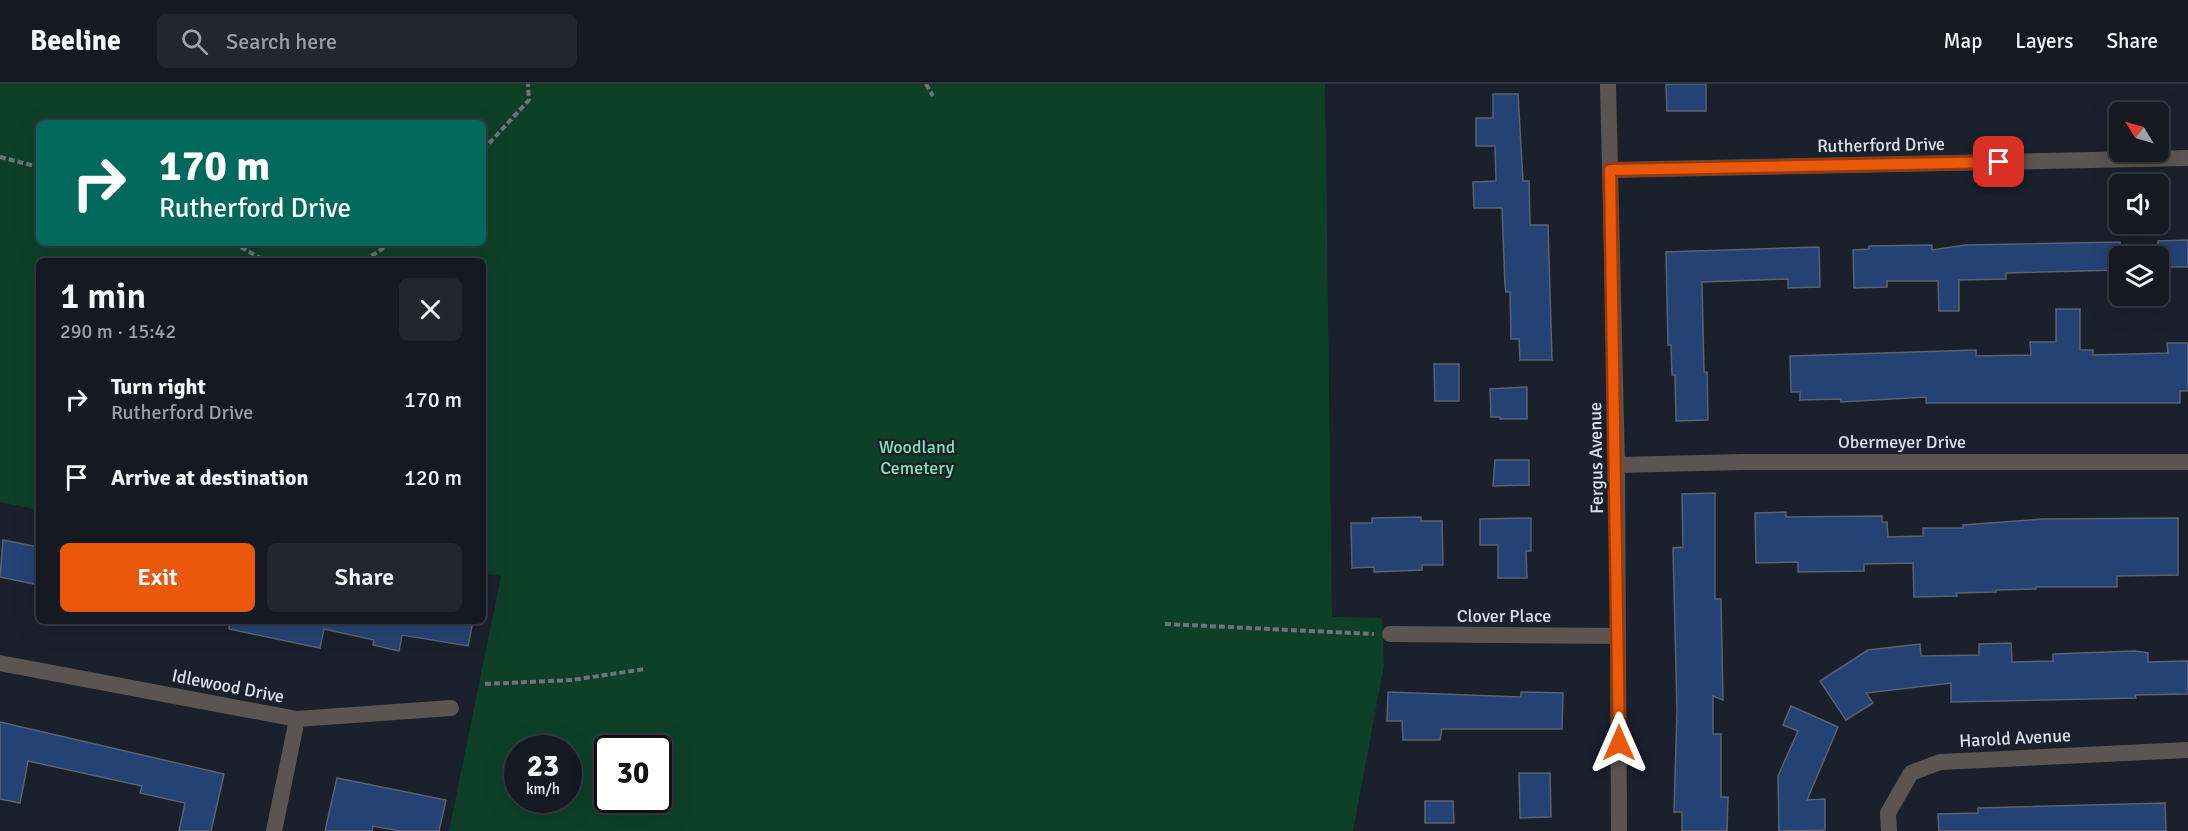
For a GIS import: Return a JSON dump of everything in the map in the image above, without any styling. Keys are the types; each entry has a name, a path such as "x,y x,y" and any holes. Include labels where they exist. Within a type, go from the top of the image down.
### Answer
{"street":[{"name":"Fergus Avenue","path":"1608,84 1617,465 1618,831"},
{"name":"Rutherford Drive","path":"1610,170 2188,158"},
{"name":"Obermeyer Drive","path":"1617,465 1743,462 2188,462"},
{"name":"Clover Place","path":"1390,634 1618,636"},
{"name":"Idlewood Drive","path":"0,663 297,719 451,708"},
{"path":"274,831 297,719"},
{"name":"Harold Avenue","path":"1888,831 1888,813 1911,773 1940,762 2070,753 2188,750"}],"path":[{"path":"486,147 529,100 528,84"},
{"path":"926,84 933,96"},
{"path":"0,157 36,165"},
{"path":"238,246 260,258"},
{"path":"368,258 386,246"},
{"path":"1165,624 1390,634"},
{"path":"485,684 572,680 645,669"}],"green space":[{"name":"Woodland Cemetery","path":"0,84 1325,84 1332,617 1382,618 1384,665 1353,831 449,831 501,576 486,574 486,258 36,258 36,509 0,502"}],"building":[{"path":"1666,84 1706,84 1706,111 1667,111"},
{"path":"1493,94 1518,94 1523,181 1529,181 1530,225 1548,225 1552,360 1520,360 1519,339 1511,339 1510,292 1506,292 1505,286 1502,208 1474,208 1473,182 1496,181 1495,146 1476,146 1476,118 1493,118"},
{"path":"2188,240 2188,267 2169,267 2169,246 2158,246 2158,241"},
{"path":"2120,242 2120,246 2109,246 2109,270 2006,273 2006,279 1959,280 1959,311 1939,311 1938,281 1887,281 1887,287 1854,288 1853,250 1869,249 1869,246 1932,245 1932,250 1966,245"},
{"path":"1819,247 1820,287 1788,288 1788,279 1702,282 1704,372 1707,372 1708,420 1676,421 1675,375 1672,375 1671,345 1668,345 1666,252"},
{"path":"2056,309 2080,309 2080,350 2093,350 2093,355 2168,353 2167,343 2188,343 2188,391 2180,391 2180,403 1926,403 1926,397 1841,402 1841,399 1800,400 1800,392 1791,392 1790,356 1976,350 1976,356 2031,355 2030,342 2056,342"},
{"path":"1434,364 1459,364 1459,401 1435,401"},
{"path":"1527,387 1527,419 1491,417 1490,389"},
{"path":"1495,460 1529,460 1529,485 1493,486"},
{"path":"1715,493 1715,599 1721,599 1723,700 1713,696 1713,734 1721,734 1721,797 1728,797 1727,831 1682,831 1682,812 1674,812 1677,711 1673,548 1683,547 1682,494"},
{"path":"1786,512 1786,517 1882,516 1882,522 1887,522 1888,537 1923,536 1923,528 1963,528 1963,525 2043,519 2178,518 2178,575 2117,576 2117,587 2036,587 2036,589 1996,590 1996,592 1956,593 1957,596 1914,597 1913,563 1864,564 1864,571 1798,572 1798,562 1756,563 1755,513"},
{"path":"1421,517 1421,521 1442,521 1443,565 1422,565 1422,570 1374,572 1374,567 1352,568 1351,523 1372,523 1372,518"},
{"path":"1531,518 1531,551 1526,551 1527,578 1498,578 1498,545 1480,545 1480,519"},
{"path":"3,540 36,546 36,584 0,577"},
{"path":"230,624 472,624 468,646 402,635 399,651 373,645 374,640 324,629 320,648 229,629"},
{"path":"2011,643 2012,662 2053,661 2053,654 2135,651 2148,653 2148,662 2188,661 2188,694 2135,695 2136,698 1951,702 1951,683 1866,693 1873,703 1846,720 1820,681 1868,650 1920,644 1921,656 1979,655 1979,644"},
{"path":"1388,692 1521,697 1521,692 1563,693 1562,729 1442,729 1440,740 1403,740 1402,721 1387,721"},
{"path":"1791,706 1838,727 1807,800 1825,799 1825,830 1779,831 1778,776 1798,731 1783,725"},
{"path":"0,722 224,774 211,831 179,831 185,803 140,793 142,786 28,761 20,803 0,799"},
{"path":"1519,773 1550,773 1551,817 1520,818"},
{"path":"337,778 446,800 439,831 400,831 373,826 372,831 325,831"},
{"path":"1425,801 1453,801 1454,823 1425,823"},
{"path":"2165,803 2166,831 1939,831 1938,814 1978,813 1978,808"}],"route":[{"path":"1619,743 1617,465 1610,170 1999,162"}]}
